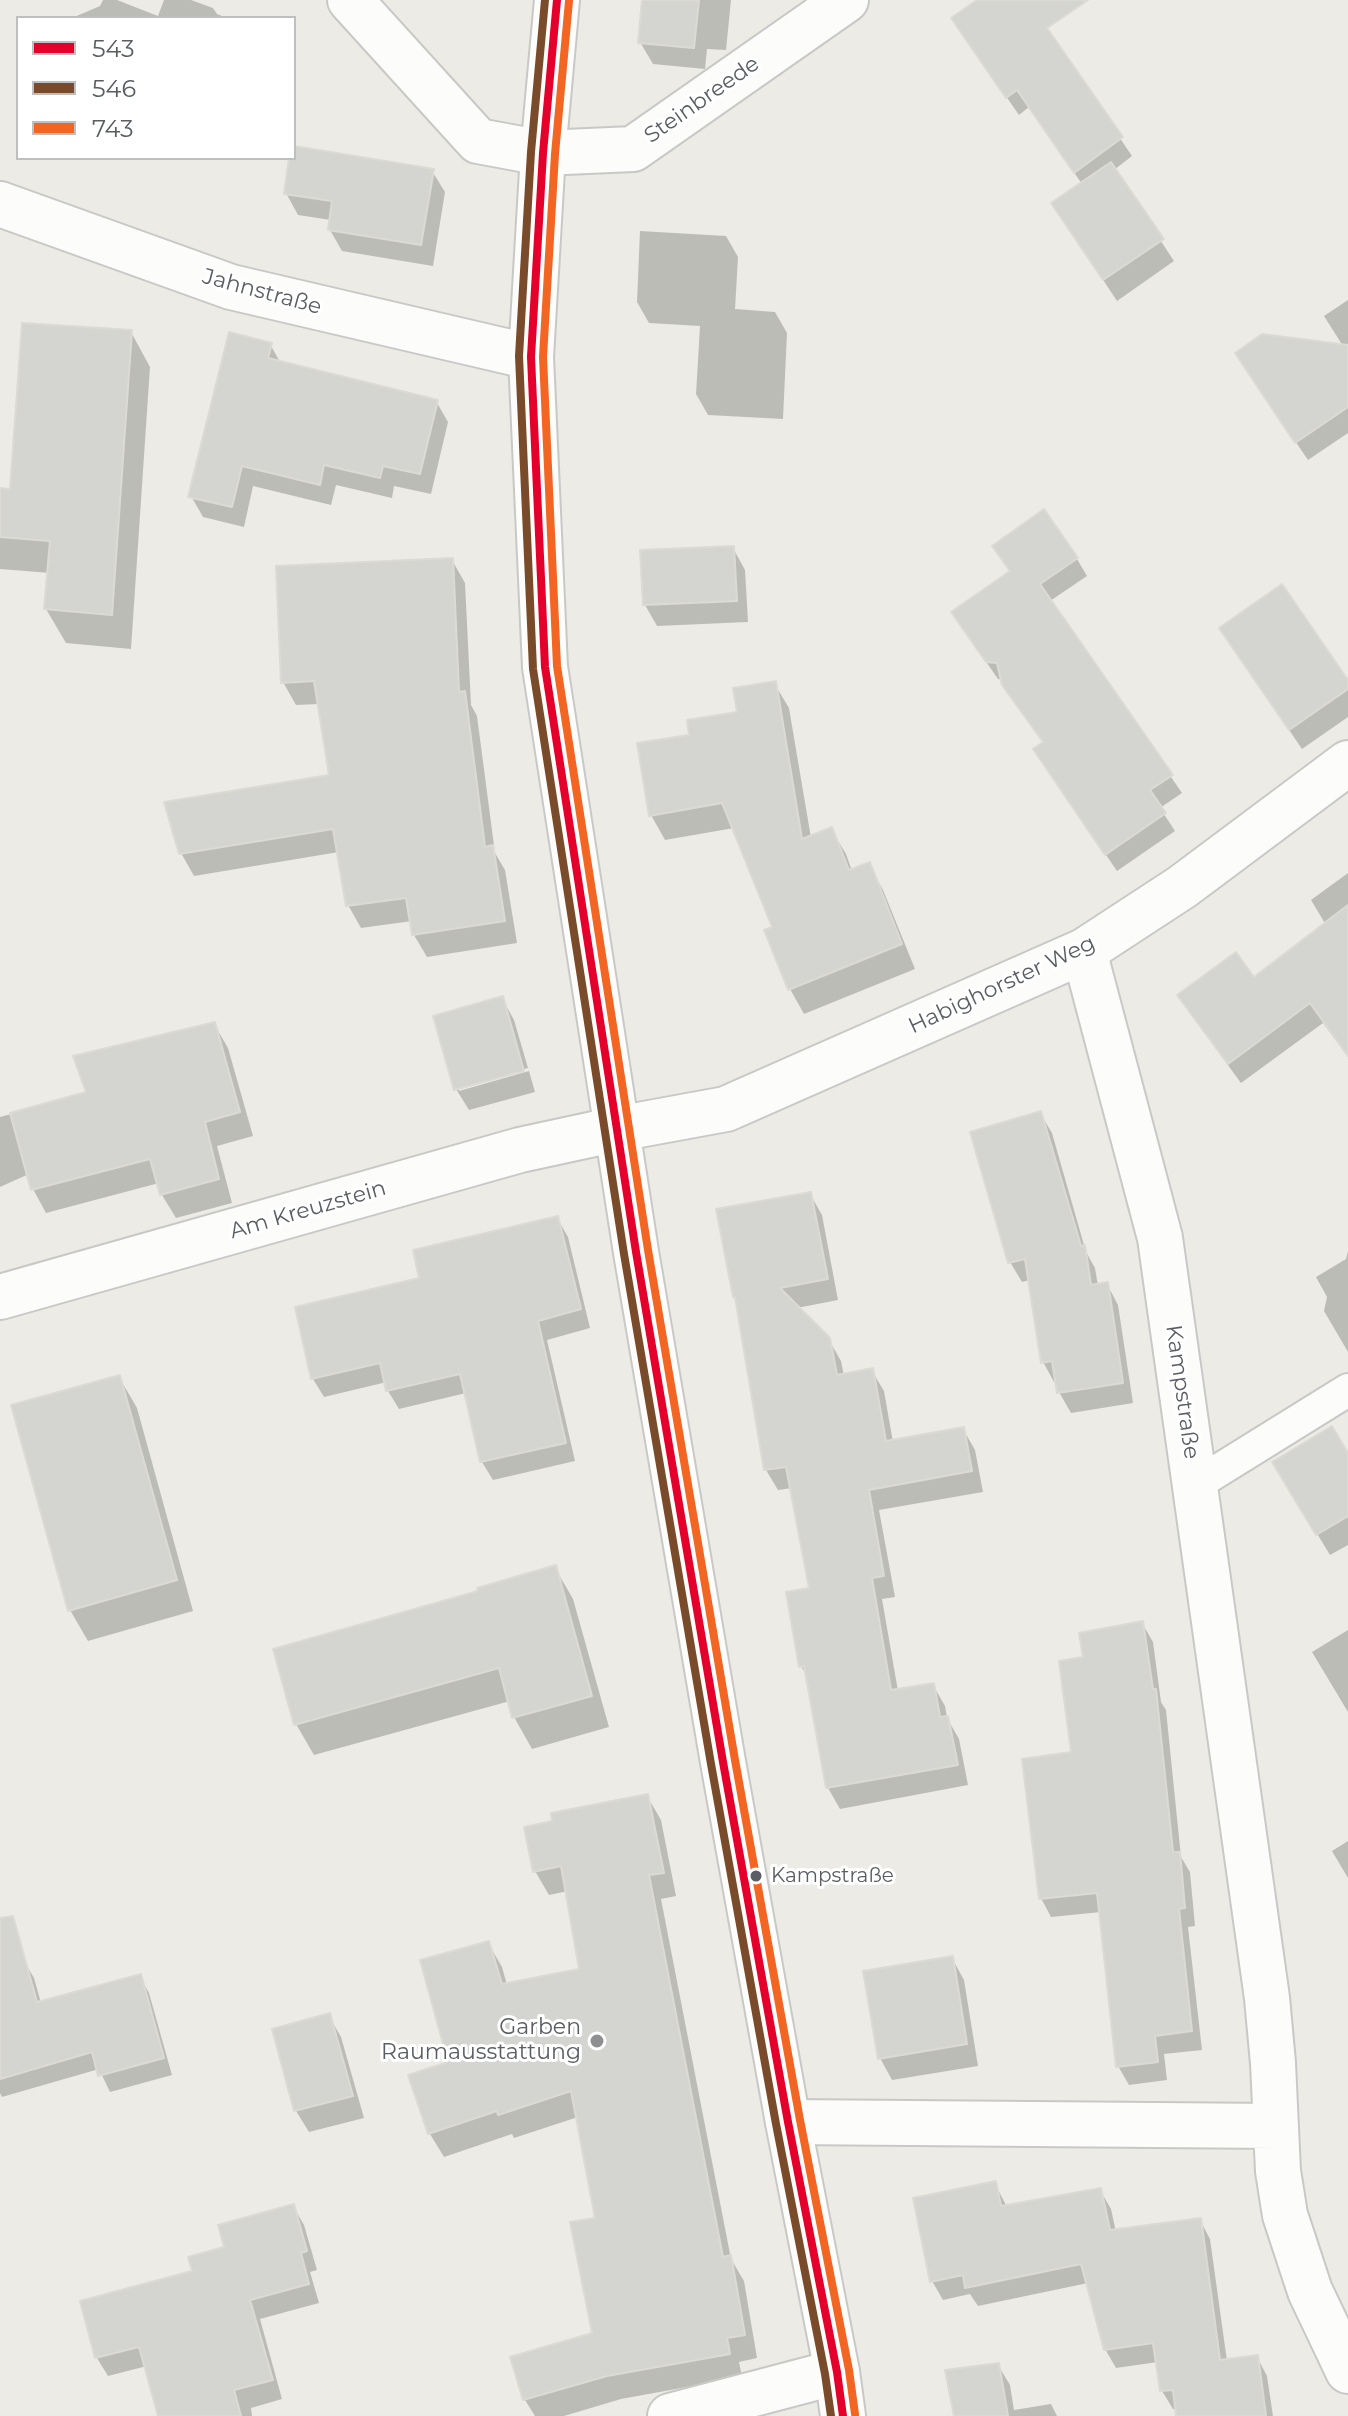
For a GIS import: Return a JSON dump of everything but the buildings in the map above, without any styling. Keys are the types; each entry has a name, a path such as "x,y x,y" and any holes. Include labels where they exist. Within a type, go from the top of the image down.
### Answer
{"street":[{"name":"Steinbreede","path":"350,0 478,141 543,153 633,149 846,0"},
{"path":"557,0 543,153 531,357 545,667 617,1129 723,1762 843,2416"},
{"name":"Jahnstraße","path":"0,204 231,287 531,357"},
{"name":"Habighorster Weg","path":"617,1129 726,1109 1084,951 1182,887 1348,763"},
{"name":"Kampstraße","path":"1084,951 1160,1238 1267,1998 1278,2171 1285,2215 1310,2291 1348,2371"},
{"name":"Am Kreuzstein","path":"0,1297 520,1150 617,1129"},
{"path":"788,2122 1276,2126"},
{"path":"670,2416 837,2372"}],"lane":[{"path":"1195,1485 1348,1390"}],"transit line":[{"name":"546","path":"545,0 531,152 519,356 533,669 624,1254 711,1764 831,2416"},
{"name":"543","path":"557,0 543,153 531,357 545,667 636,1252 723,1762 843,2416"},
{"name":"743","path":"569,1 555,154 543,357 557,666 648,1250 735,1760 855,2414"}],"place":[{"name":"Kampstraße","path":"756,1876"},
{"name":"Garben Raumausstattung","path":"597,2041"}]}
